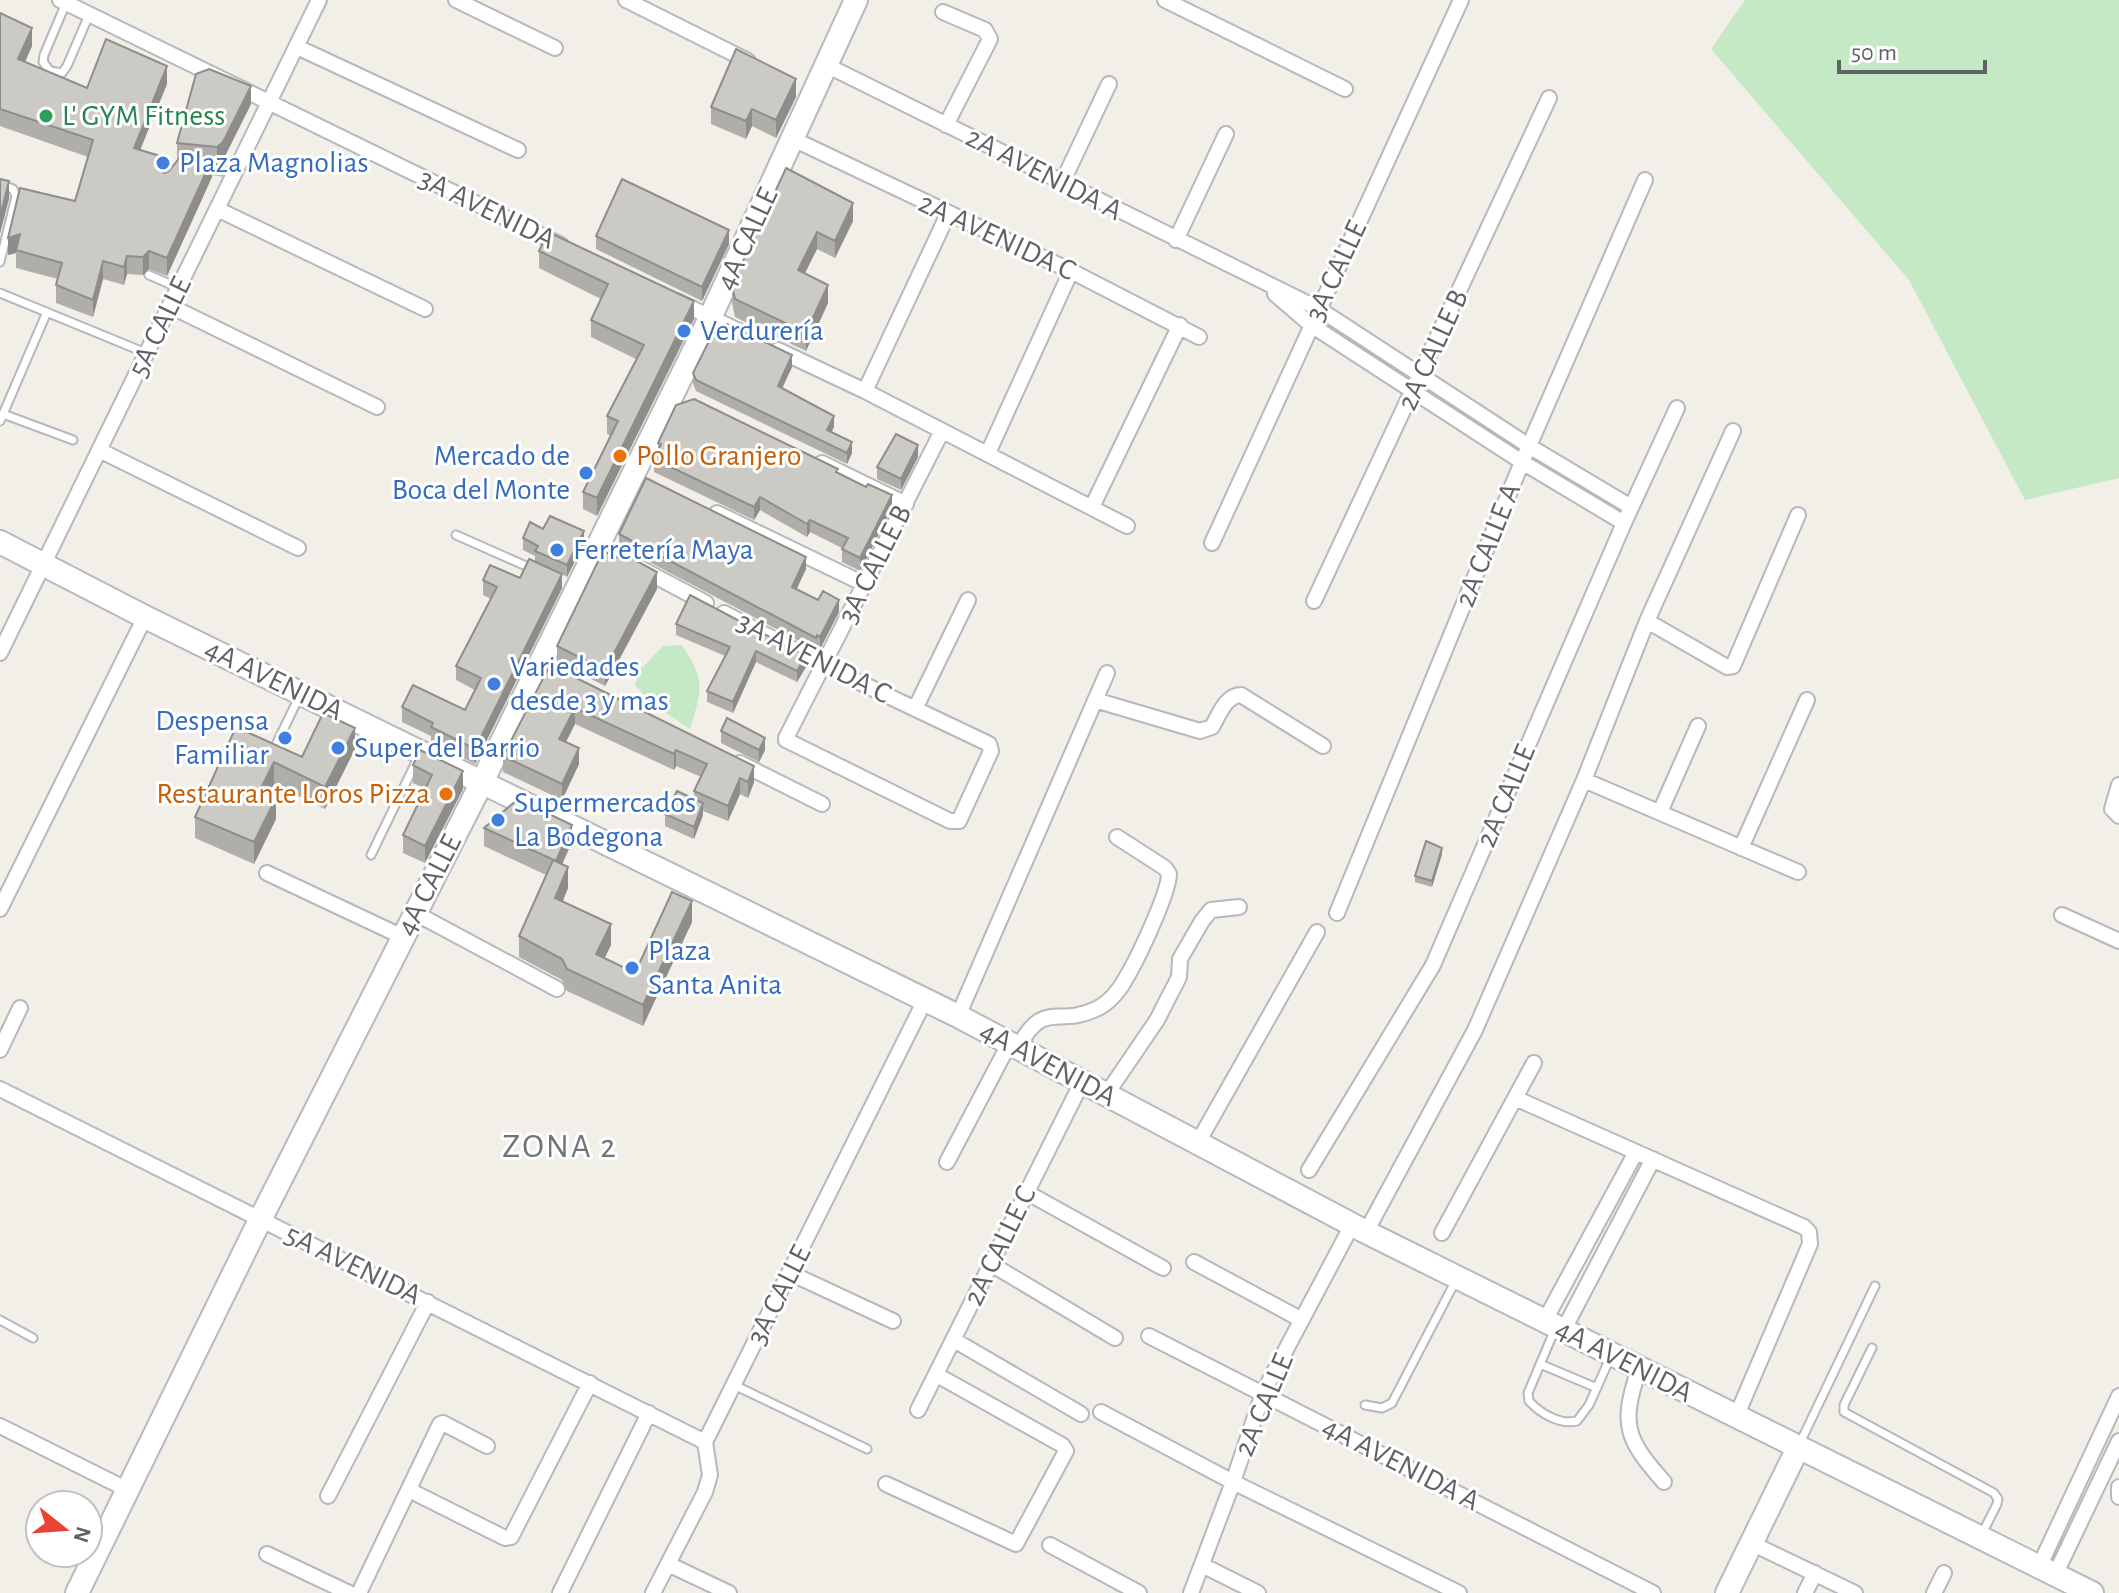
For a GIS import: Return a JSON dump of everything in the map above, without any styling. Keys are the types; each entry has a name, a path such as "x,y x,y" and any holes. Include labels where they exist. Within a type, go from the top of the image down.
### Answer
{"main road":[{"name":"4A CALLE","path":"77,1593 415,913 482,782 546,668 573,586 641,477 681,394 710,318 793,139 806,91 826,65 856,0"},
{"name":"4A AVENIDA","path":"0,542 145,617 958,1016 1359,1229 2092,1593"},
{"path":"1727,1593 1798,1448"}],"street":[{"path":"89,15 96,0"},
{"name":"5A CALLE","path":"0,653 319,0"},
{"path":"456,0 555,48"},
{"path":"626,0 761,68"},
{"path":"1165,0 1345,89"},
{"name":"3A CALLE","path":"1212,543 1461,0"},
{"name":"3A AVENIDA","path":"63,2 568,249"},
{"path":"943,12 985,30 990,39 946,125"},
{"path":"297,47 518,150"},
{"name":"2A AVENIDA A","path":"826,65 1263,284 1319,309 1529,446 1631,507"},
{"path":"1062,183 1109,84"},
{"name":"2A CALLE B","path":"1314,601 1549,98"},
{"path":"1176,240 1226,134"},
{"name":"2A AVENIDA C","path":"793,139 1071,271 1199,337"},
{"name":"2A CALLE A","path":"1337,913 1522,462 1645,180"},
{"path":"217,209 425,309"},
{"path":"865,391 948,214"},
{"path":"988,453 1071,271"},
{"name":"2A AVENIDA A","path":"1263,284 1311,325 1522,462 1624,523"},
{"path":"668,297 752,338"},
{"path":"170,306 377,407"},
{"path":"1092,507 1180,325"},
{"path":"766,344 988,453 1127,526"},
{"name":"2A CALLE","path":"1309,1170 1433,965 1631,507 1677,408"},
{"name":"3A CALLE B","path":"942,431 786,740 950,821 959,821 964,814 991,751 989,744"},
{"name":"2A CALLE","path":"1191,1593 1263,1393 1302,1320 1475,1030 1584,780 1647,621 1733,431"},
{"path":"101,451 298,548"},
{"path":"810,457 906,504"},
{"path":"706,508 864,584"},
{"path":"1647,621 1727,667 1733,666 1798,515"},
{"name":"3A AVENIDA C","path":"598,546 823,665 989,744"},
{"path":"915,709 968,600"},
{"path":"0,909 145,617"},
{"path":"958,1016 1107,673"},
{"path":"1095,700 1200,731 1212,727 1228,699 1241,695 1323,746"},
{"path":"1741,848 1807,700"},
{"path":"1660,812 1698,726"},
{"path":"723,755 822,804"},
{"path":"1584,780 1798,872"},
{"path":"2119,785 2112,809 2119,816"},
{"path":"947,1162 1014,1046 1035,1022 1044,1017 1074,1017 1099,1008 1128,977 1166,890 1169,874 1165,868 1117,837"},
{"path":"267,873 403,937"},
{"path":"1106,1095 1157,1020 1176,985 1180,959 1202,921 1211,910 1239,907"},
{"path":"415,913 557,989"},
{"path":"2062,915 2119,941"},
{"path":"1197,1144 1317,932"},
{"name":"3A CALLE","path":"705,1442 925,1000"},
{"path":"0,1050 20,1008"},
{"path":"1442,1233 1534,1063"},
{"name":"2A CALLE C","path":"918,1410 1082,1082"},
{"name":"5A AVENIDA","path":"0,1089 705,1442"},
{"path":"1515,1098 1804,1227 1809,1232 1810,1244 1736,1417"},
{"path":"1555,1327 1636,1152"},
{"path":"1555,1327 1653,1159"},
{"path":"1026,1192 1163,1268"},
{"path":"1194,1262 1302,1320"},
{"path":"991,1264 1115,1338"},
{"path":"790,1273 893,1321"},
{"path":"328,1496 428,1302"},
{"name":"4A AVENIDA A","path":"1149,1336 1653,1593"},
{"path":"954,1340 1081,1414"},
{"path":"1639,1369 1629,1399 1629,1427 1639,1453 1664,1482"},
{"path":"886,1484 1016,1544 1066,1451 1062,1445 937,1375"},
{"path":"409,1490 505,1538 511,1537 590,1383"},
{"path":"2047,1571 2119,1396"},
{"path":"1101,1412 1233,1482 1459,1593"},
{"path":"560,1593 649,1413"},
{"path":"359,1593 441,1424 487,1446"},
{"path":"0,1426 128,1490"},
{"path":"2047,1571 2119,1441"},
{"path":"653,1593 705,1492 710,1475 705,1442"},
{"path":"2119,1487 2119,1497"},
{"path":"1753,1544 1855,1593"},
{"path":"1050,1545 1139,1593"},
{"path":"267,1554 349,1593"},
{"path":"668,1564 729,1593"},
{"path":"1202,1565 1258,1593"},
{"path":"1805,1593 1815,1573"},
{"path":"1934,1593 1944,1573"}],"lane":[{"path":"63,2 44,55 43,62 50,71 62,73 67,66 89,15"},
{"path":"186,166 235,173"},
{"path":"0,184 13,189 16,199 0,262"},
{"path":"149,275 179,288"},
{"path":"0,293 147,353"},
{"path":"47,312 2,417 73,440"},
{"path":"456,535 548,575"},
{"path":"270,757 301,693"},
{"path":"371,855 420,753"},
{"path":"1365,1405 1382,1408 1392,1403 1457,1278"},
{"path":"1798,1448 1875,1286"},
{"path":"0,1320 33,1338"},
{"path":"1555,1327 1531,1384 1529,1401 1547,1416 1570,1423 1577,1421 1589,1405 1611,1355"},
{"path":"1872,1348 1843,1410 1847,1415 1994,1493 1997,1504 1980,1538"},
{"path":"1540,1364 1597,1388"},
{"path":"734,1385 867,1449"}],"green space":[{"path":"1745,0 2119,0 2119,478 2025,500 1909,280 1711,49"},
{"path":"682,645 695,668 700,686 690,729 651,703 635,685 641,669 663,646"}],"building":[{"path":"0,13 32,28 18,59 87,88 106,39 167,66 134,148 163,157 159,167 164,173 181,156 212,159 167,258 149,251 143,257 127,256 124,267 103,261 93,300 56,285 62,263 16,250 20,234 8,238 20,188 75,201 93,140 0,109"},
{"path":"736,49 796,79 776,120 752,109 746,121 711,107"},
{"path":"209,69 251,86 223,142 217,147 177,143 196,74"},
{"path":"786,168 853,203 835,241 817,232 798,270 828,285 806,333 735,299 732,285"},
{"path":"0,179 9,181 0,217"},
{"path":"622,179 729,230 702,287 596,236"},
{"path":"548,232 694,301 597,498 583,492 618,421 607,416 644,345 591,320 608,284 539,251"},
{"path":"727,324 792,355 778,386 834,416 827,430 852,442 847,453 696,380 693,373 715,329"},
{"path":"694,399 838,469 836,472 866,487 868,484 892,495 860,558 842,549 848,538 810,520 807,524 760,497 754,507 654,459 676,405"},
{"path":"896,434 918,445 901,479 877,467"},
{"path":"646,478 806,557 792,587 818,600 823,591 839,600 820,637 817,635 816,638 619,534"},
{"path":"550,516 584,531 567,565 535,551 538,546 523,538 530,522 543,529"},
{"path":"603,551 623,560 622,553 657,572 605,670 557,646"},
{"path":"529,559 562,574 475,749 431,727 433,723 402,707 413,685 465,710 481,678 456,666 497,587 483,580 490,565 520,578"},
{"path":"690,595 806,656 797,671 756,651 733,702 707,691 730,647 676,624"},
{"path":"550,665 754,766 748,782 740,778 728,806 694,791 707,764 676,750 674,754 575,708 559,739 579,748 562,784 503,756"},
{"path":"323,713 355,728 325,787 274,762 260,790 276,798 254,842 195,817 236,727 302,757"},
{"path":"727,718 765,738 759,750 721,731"},
{"path":"420,750 463,771 425,846 403,835 432,775 413,765"},
{"path":"677,791 703,803 694,827 665,814"},
{"path":"518,799 572,825 556,861 484,828"},
{"path":"1426,841 1442,848 1432,881 1415,876"},
{"path":"553,860 568,867 555,898 611,924 596,954 635,973 672,892 692,901 643,1005 567,969 562,959 519,936"}],"place":[{"name":"L' GYM Fitness","path":"46,116"},
{"name":"Plaza Magnolias","path":"163,163"},
{"name":"Verdurería","path":"684,331"},
{"name":"Pollo Granjero","path":"620,456"},
{"name":"Mercado de Boca del Monte","path":"586,473"},
{"name":"Ferretería Maya","path":"557,550"},
{"name":"Variedades desde 3 y mas","path":"494,684"},
{"name":"Despensa Familiar","path":"285,738"},
{"name":"Super del Barrio","path":"338,748"},
{"name":"Restaurante Loros Pizza","path":"446,794"},
{"name":"Supermercados La Bodegona","path":"498,820"},
{"name":"Plaza Santa Anita","path":"632,968"}],"district":[{"name":"ZONA 2","path":"560,1147"}]}
